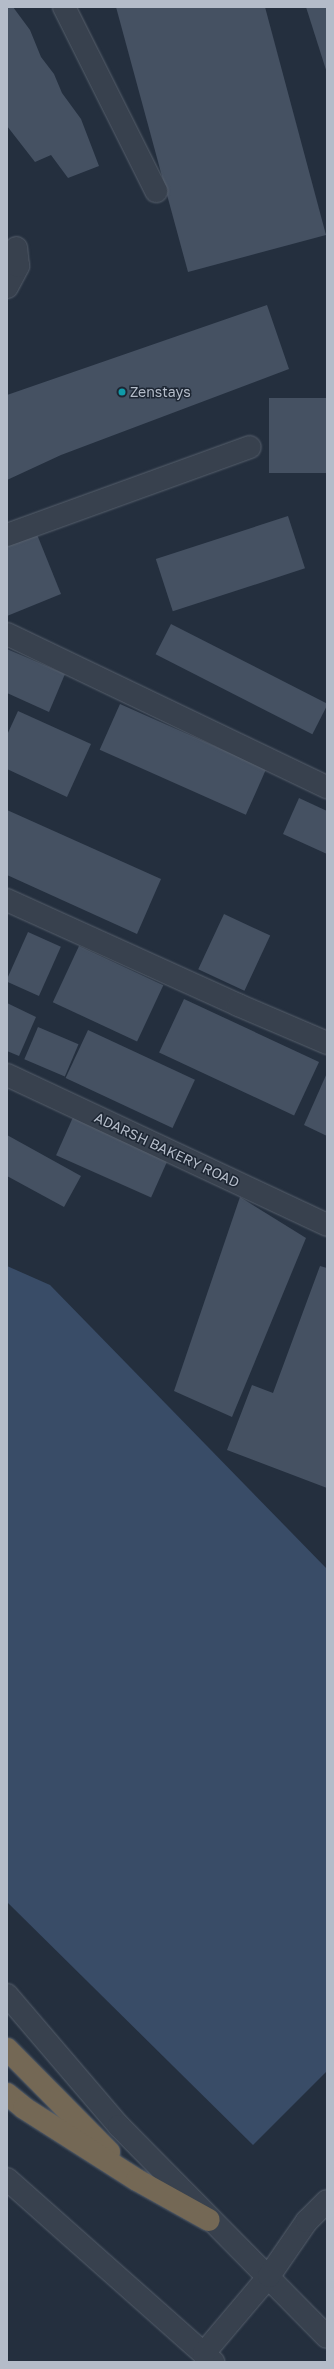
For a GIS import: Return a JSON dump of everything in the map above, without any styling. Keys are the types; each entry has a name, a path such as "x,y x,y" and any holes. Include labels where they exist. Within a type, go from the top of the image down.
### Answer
{"highway":[{"path":"7,2049 137,2180"},
{"path":"7,2094 24,2108 137,2180 209,2220"}],"street":[{"path":"64,7 156,191"},
{"path":"7,287 18,266 16,248"},
{"path":"7,535 250,447"},
{"path":"7,634 327,787"},
{"path":"7,900 238,1005 327,1042"},
{"name":"ADARSH BAKERY ROAD","path":"7,1075 327,1225"},
{"path":"7,1995 119,2126 209,2220 269,2276 327,2337"},
{"path":"7,2179 209,2358 307,2221 327,2201"}],"water":[{"path":"7,1266 50,1285 327,1569 327,2071 253,2145 7,1902"}],"building":[{"path":"7,7 13,7 30,30 41,57 54,74 62,93 81,119 99,166 68,178 51,155 35,162 7,126"},
{"path":"116,7 265,7 326,235 188,272"},
{"path":"306,7 327,7 327,73"},
{"name":"Zenstays","path":"267,305 289,369 61,455 7,480 7,395"},
{"path":"269,398 327,398 327,473 269,473"},
{"path":"288,516 305,568 173,611 156,559"},
{"path":"36,532 61,594 7,616 7,544"},
{"path":"171,624 327,703 312,734 156,654"},
{"path":"7,649 65,674 49,712 7,693"},
{"path":"120,704 266,769 246,815 100,750"},
{"path":"18,711 91,744 67,797 7,769 7,735"},
{"path":"299,798 327,811 327,854 283,834"},
{"path":"7,810 161,879 137,934 7,875"},
{"path":"224,914 270,936 244,991 198,969"},
{"path":"28,932 61,947 39,996 7,982"},
{"path":"79,946 163,985 137,1041 53,1002"},
{"path":"184,999 319,1062 294,1115 159,1052"},
{"path":"7,1003 36,1017 19,1056 7,1051"},
{"path":"38,1027 79,1044 65,1076 24,1059"},
{"path":"88,1030 195,1080 173,1128 66,1078"},
{"path":"327,1073 327,1136 304,1125"},
{"path":"74,1115 169,1157 151,1197 56,1155"},
{"path":"7,1135 81,1176 64,1207 7,1176"},
{"path":"240,1197 306,1238 232,1417 174,1391"},
{"path":"320,1266 327,1268 327,1488 227,1450 252,1385 273,1393"}],"place":[{"name":"Zenstays","path":"122,392"}]}
